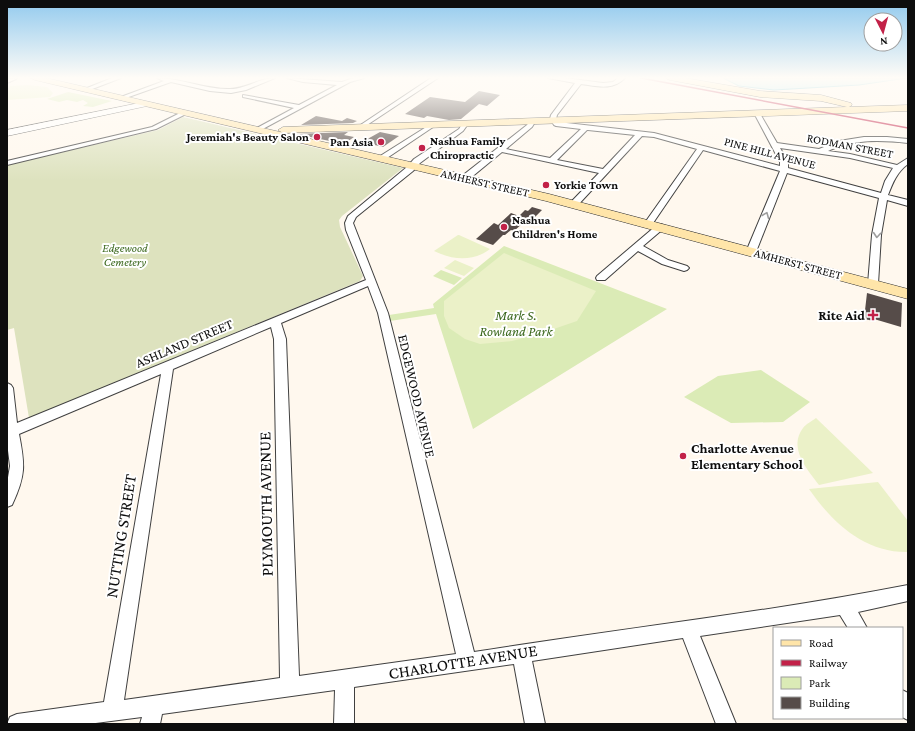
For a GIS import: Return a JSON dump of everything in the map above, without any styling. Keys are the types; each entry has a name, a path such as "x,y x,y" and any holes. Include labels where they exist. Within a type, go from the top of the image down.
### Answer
{"main road":[{"name":"AMHERST STREET","path":"180,112 574,204 908,294"},
{"path":"271,134 286,130 771,112"}],"street":[{"path":"7,133 106,112"},
{"path":"257,130 290,112"},
{"path":"358,128 382,112"},
{"path":"554,121 554,116 557,112"},
{"path":"7,163 154,128 184,113"},
{"path":"751,252 784,170 784,162 757,113"},
{"name":"PINE HILL AVENUE","path":"554,121 561,125 641,132 908,203"},
{"path":"465,178 531,126 532,122"},
{"path":"412,166 416,161 463,129 465,124"},
{"path":"381,158 433,125"},
{"path":"551,160 585,127"},
{"path":"574,204 641,132"},
{"path":"821,151 827,147 855,141 887,139 908,141"},
{"name":"RODMAN STREET","path":"775,144 856,157 897,166"},
{"path":"601,278 637,247 654,226 702,147"},
{"path":"501,150 605,172"},
{"path":"873,284 879,212 883,196 897,166 908,160"},
{"name":"EDGEWOOD AVENUE","path":"412,166 350,219 351,230 372,280 383,313 467,662"},
{"path":"637,247 665,262 684,268"},
{"name":"ASHLAND STREET","path":"9,432 372,280"},
{"name":"PLYMOUTH AVENUE","path":"275,321 280,339 290,686"},
{"name":"NUTTING STREET","path":"112,711 167,367"},
{"path":"7,388 9,432 18,464 14,486 7,500"},
{"name":"CHARLOTTE AVENUE","path":"17,724 467,662 844,606 908,593"},
{"path":"844,606 857,627"},
{"path":"688,628 726,724"},
{"path":"521,653 535,724"},
{"path":"344,724 345,679"},
{"path":"150,724 154,705"}],"green space":[{"name":"Edgewood Cemetery","path":"183,117 403,168 342,216 339,220 340,227 363,276 360,281 29,418 14,328 7,330 7,165 158,130"},
{"path":"458,235 490,249 470,258 455,258 434,251"},
{"name":"Mark S. Rowland Park","path":"504,246 667,309 473,429 436,314 390,321 389,315 434,308 433,304"},
{"path":"504,253 596,291 577,321 512,341 480,344 465,339 449,328 444,316 444,301"},
{"path":"455,260 474,268 464,276 444,268"},
{"path":"441,270 462,278 454,285 433,276"},
{"path":"761,370 810,402 783,422 731,423 684,397 718,376"},
{"path":"816,418 873,473 819,485 801,458 797,443 803,428"},
{"path":"878,482 908,521 908,552 892,551 863,541 839,524 809,489"}],"building":[{"path":"408,112 469,112 461,119 449,120 427,116 424,118 405,114"},
{"path":"316,116 342,121 347,118 357,121 353,123 301,125"},
{"path":"348,132 344,135 354,137 344,144 296,134"},
{"path":"380,132 399,136 383,147 362,142"},
{"name":"Nashua Children's Home","path":"532,207 542,210 535,217 532,216 514,231 511,230 503,235 493,245 476,239 494,223 498,225 511,213 519,216 525,210 528,211"},
{"name":"Rite Aid","path":"867,293 902,303 901,327 874,319 874,321 864,319"}],"railway":[{"path":"823,112 908,128"}],"place":[{"name":"Jeremiah's Beauty Salon","path":"317,137"},
{"name":"Pan Asia","path":"381,142"},
{"name":"Nashua Family Chiropractic","path":"422,148"},
{"name":"Yorkie Town","path":"546,185"},
{"name":"Nashua Children's Home","path":"504,227"},
{"name":"Rite Aid","path":"873,315"},
{"name":"Charlotte Avenue Elementary School","path":"683,456"}]}
